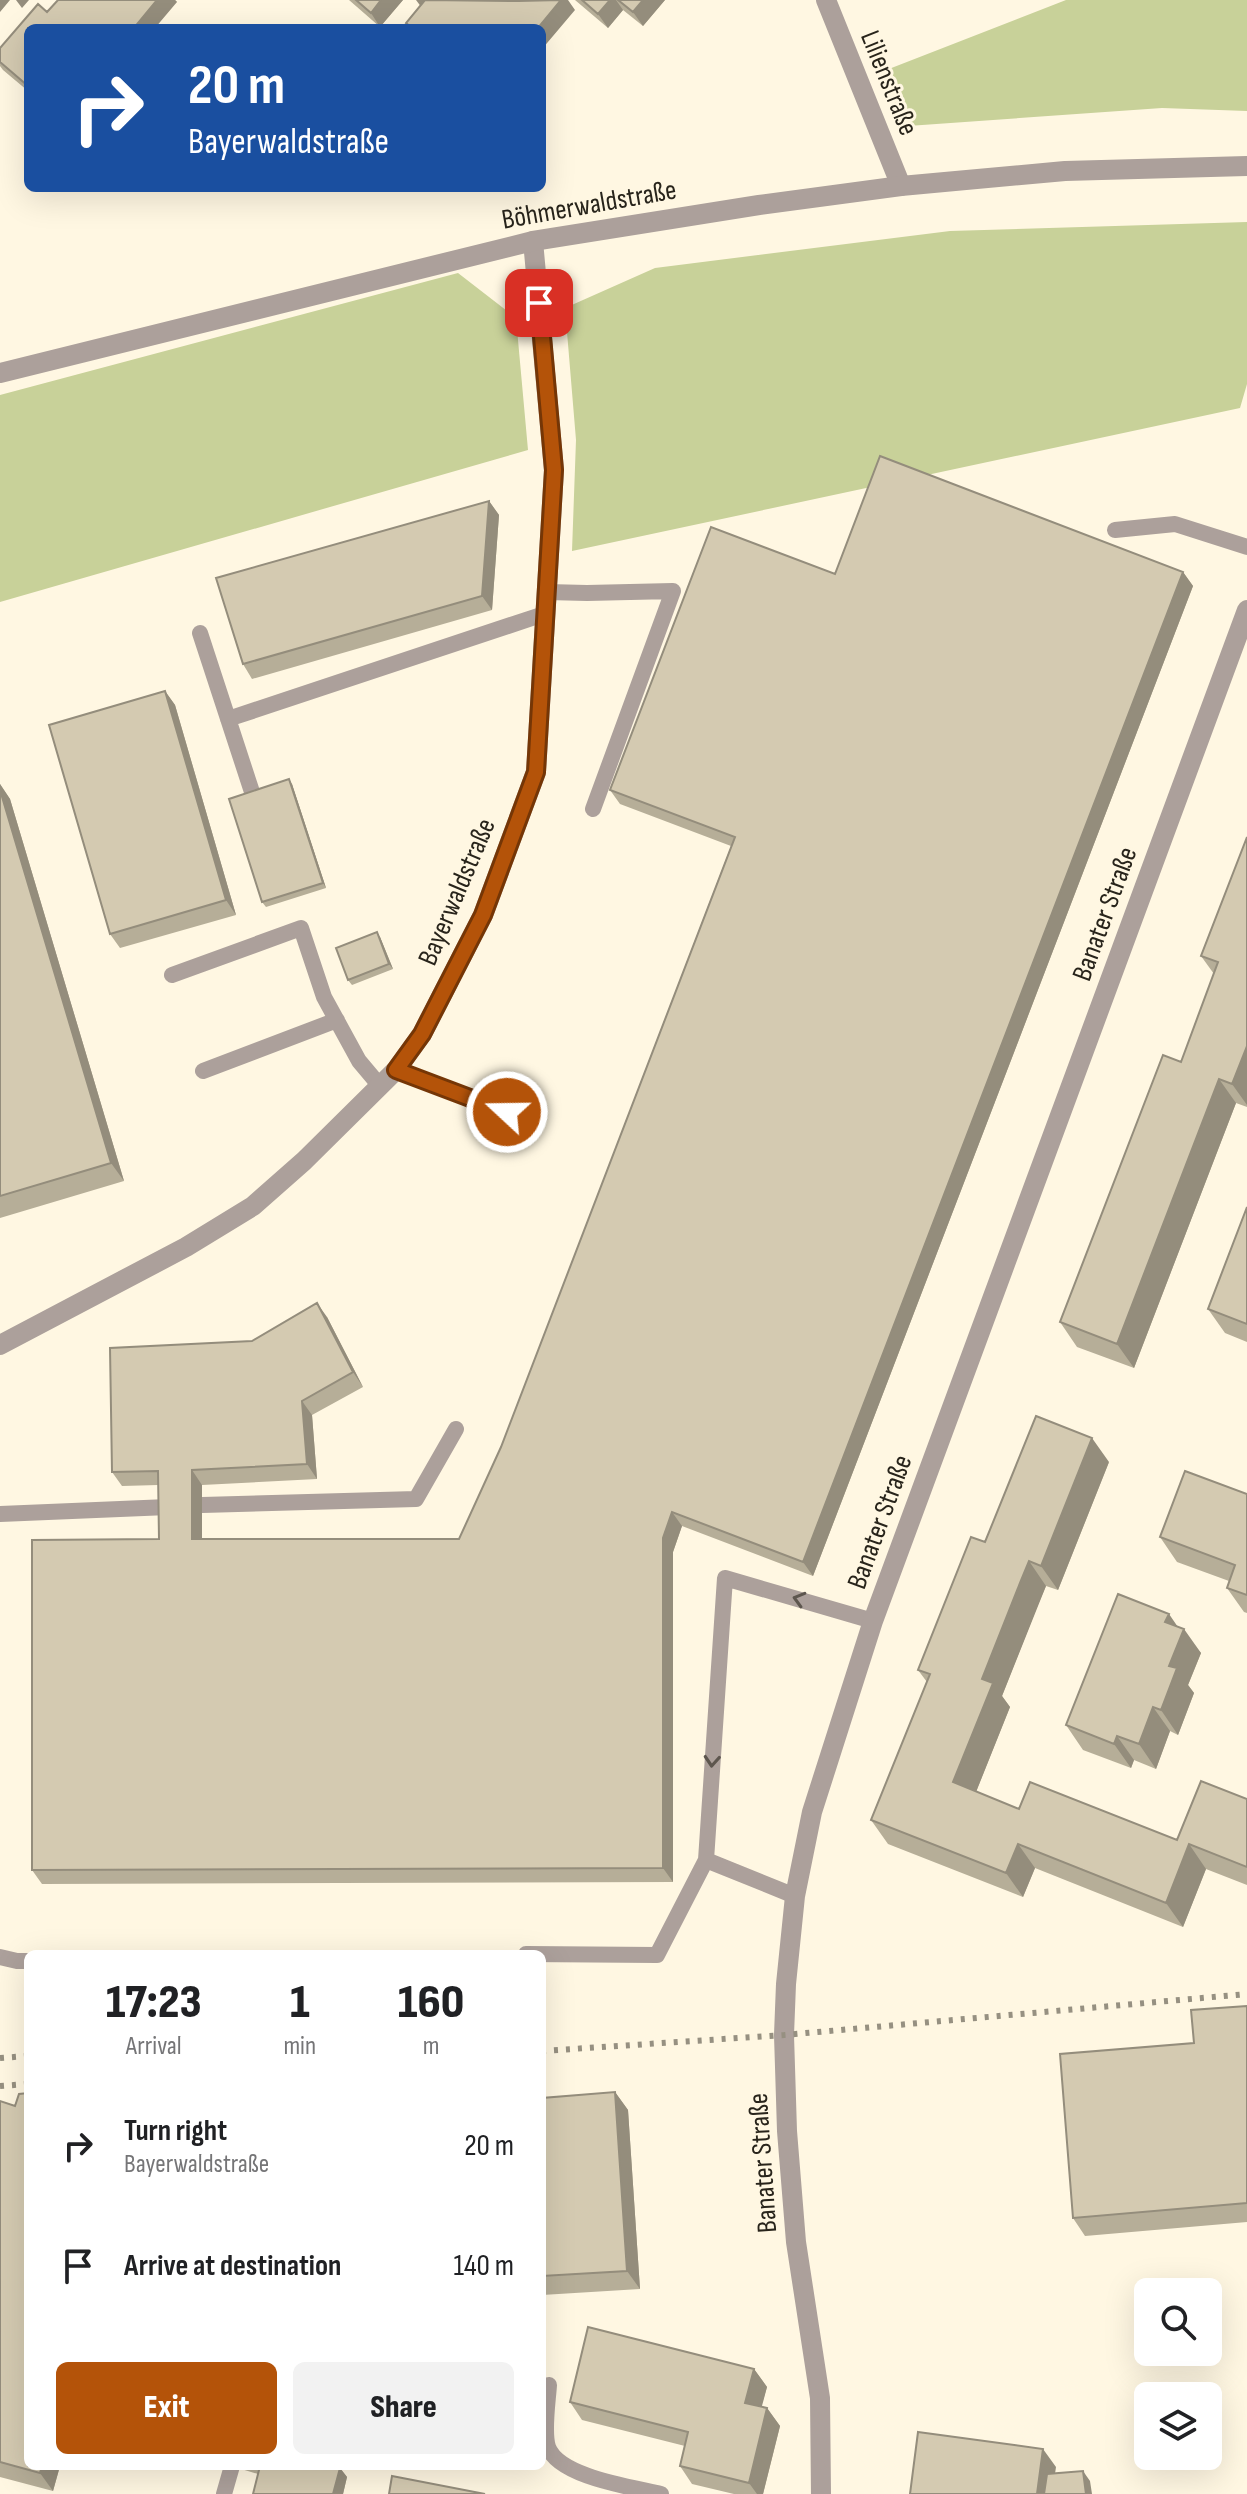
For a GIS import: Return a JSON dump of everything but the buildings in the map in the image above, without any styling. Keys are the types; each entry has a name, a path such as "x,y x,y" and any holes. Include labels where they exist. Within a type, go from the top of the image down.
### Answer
{"street":[{"name":"Lilienstraße","path":"826,0 901,186"},
{"name":"Böhmerwaldstraße","path":"0,373 533,241 901,186 1065,171 1247,166"},
{"name":"Bayerwaldstraße","path":"0,1345 174,1254 253,1206 304,1161 396,1070 422,1034 483,915 536,772 554,470 533,241"},
{"name":"Banater Straße","path":"821,2494 820,2398 796,2242 787,2131 784,2035 795,1896 812,1812 873,1621 1247,610"}],"lane":[{"path":"1115,530 1175,524 1247,547"},
{"path":"547,592 673,591 593,809"},
{"path":"228,719 544,614"},
{"path":"200,633 252,792"},
{"path":"172,975 301,928 324,997 359,1061 380,1086"},
{"path":"203,1071 337,1020"},
{"path":"396,1070 507,1112"},
{"path":"202,1505 416,1499 456,1429"},
{"path":"0,1514 168,1507"},
{"path":"546,1954 657,1955 706,1860 725,1578 873,1621"},
{"path":"706,1860 795,1896"},
{"path":"0,1957 24,1961"},
{"path":"549,2385 547,2444 552,2456 573,2471 661,2494"},
{"path":"224,2494 231,2470"}],"green space":[{"path":"1066,0 1247,0 1247,111 1162,108 908,126 876,74"},
{"path":"1247,222 1247,384 1240,408 572,551 576,440 565,308 655,268 950,231"},
{"path":"458,273 516,318 528,450 0,602 0,395"}],"railway":[{"path":"546,2051 784,2035 1247,1994"},
{"path":"0,2058 24,2056"},
{"path":"0,2086 24,2084"}],"route":[{"path":"507,1112 396,1070 422,1034 483,915 536,772 554,470 539,303"}]}
